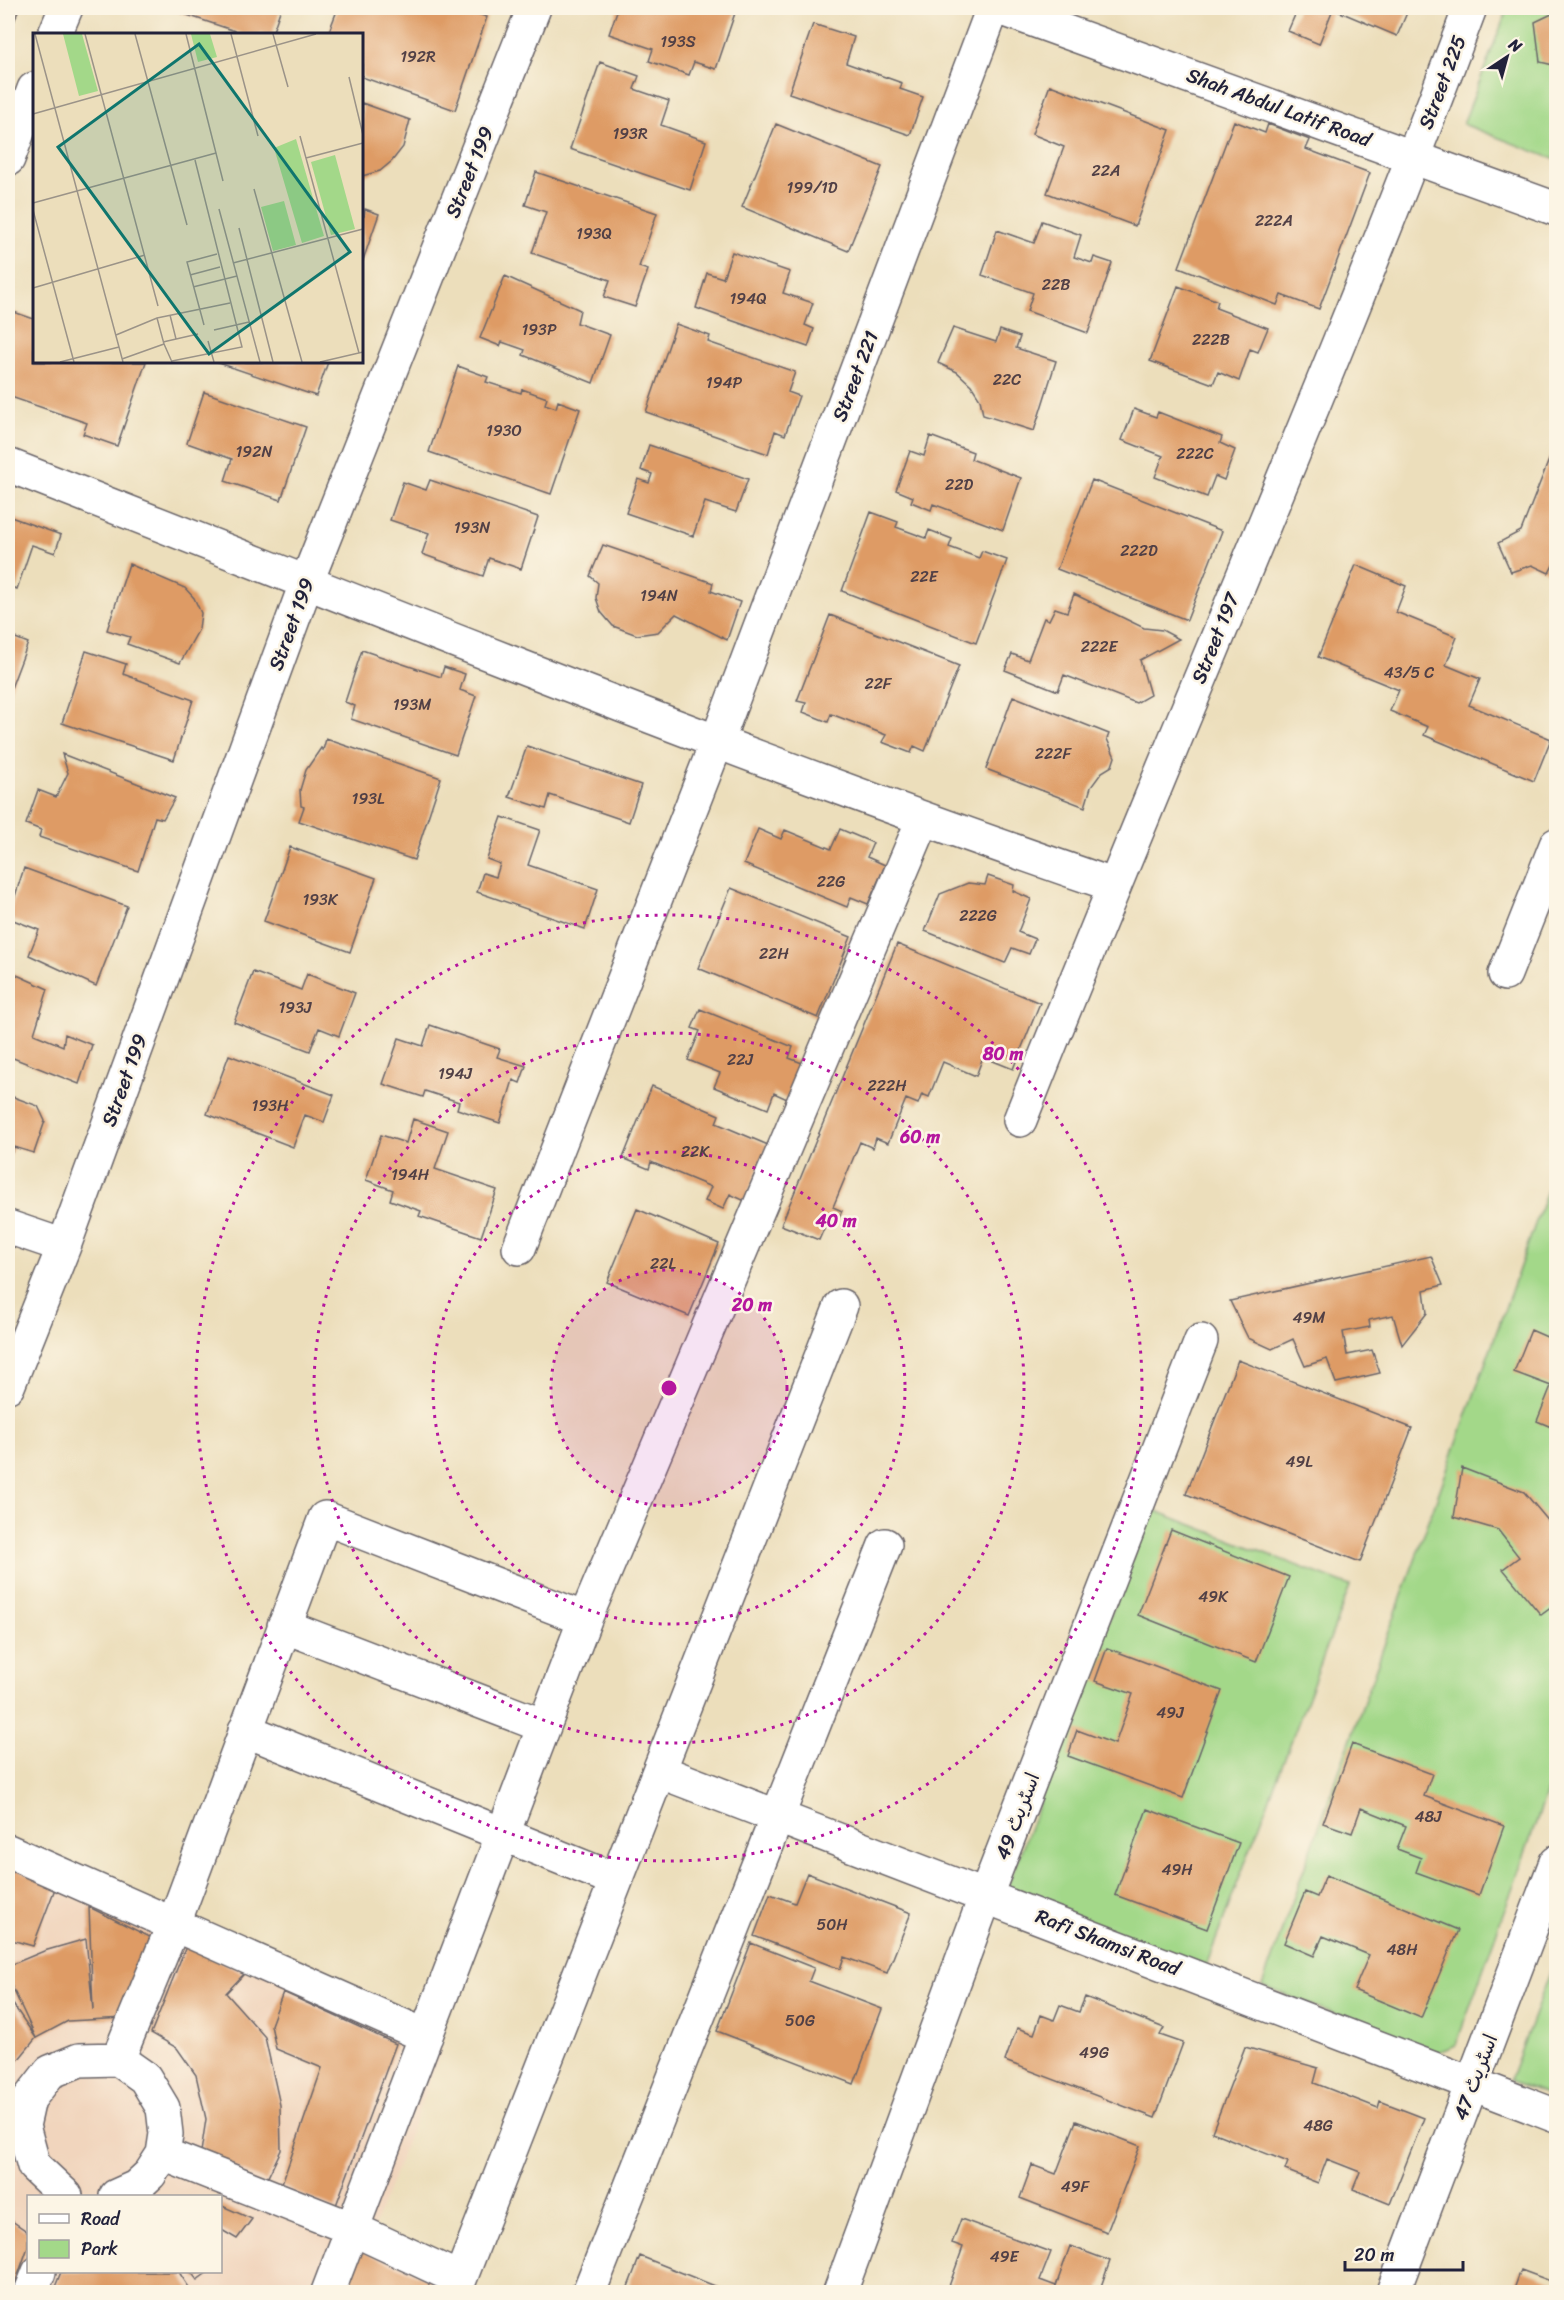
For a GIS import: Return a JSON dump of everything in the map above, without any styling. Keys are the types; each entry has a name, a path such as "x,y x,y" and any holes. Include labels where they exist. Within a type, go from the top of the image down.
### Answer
{"street":[{"path":"55,33 66,8"},
{"name":"Street 199","path":"8,1386 64,1246 307,581 534,8"},
{"name":"Street 221","path":"519,1248 717,744 993,8"},
{"name":"Shah Abdul Latif Road","path":"1000,8 1557,209"},
{"name":"Street 225","path":"1414,157 1470,8"},
{"path":"8,159 33,92"},
{"name":"Street 197","path":"1020,1120 1113,885 1414,157"},
{"path":"8,465 717,744 922,820 1113,885"},
{"path":"328,2292 585,1619 922,820"},
{"path":"1505,974 1557,845"},
{"path":"8,1227 64,1246"},
{"path":"163,2154 353,2229 458,2286 841,1306"},
{"name":"اسٹریٹ 49","path":"840,2292 986,1895 1202,1341"},
{"path":"118,2059 173,1926 325,1518 585,1619"},
{"path":"589,2292 885,1545"},
{"path":"284,1626 544,1726"},
{"path":"245,1730 616,1880"},
{"name":"Rafi Shamsi Road","path":"658,1771 1557,2116"},
{"path":"8,1851 426,2037"},
{"name":"اسٹریٹ 47","path":"1393,2292 1557,1862"},
{"path":"65,2195 34,2166 23,2126 18,2095 50,2072 80,2060 118,2059 145,2078 163,2108 166,2134 163,2154 150,2174 136,2187 118,2195"},
{"path":"31,2292 38,2273"}],"shaded area":[{"path":"8,1853 442,2048 369,2240 475,2292 8,2292"}],"green space":[{"path":"1508,8 1556,8 1556,160 1463,124"},
{"path":"1556,1166 1556,1767 1456,2045 1436,2053 1262,1986"},
{"path":"1151,1509 1350,1586 1206,1966 1006,1890"},
{"path":"1556,1957 1556,2098 1510,2080"}],"building":[{"path":"8,8 19,8 8,40"},
{"path":"179,8 281,8 272,33 241,33 178,12"},
{"path":"338,8 459,8 487,17 455,110 363,77 363,33 328,33"},
{"path":"618,8 727,8 736,10 716,69 694,62 689,75 649,61 653,49 609,34"},
{"path":"1298,8 1409,8 1397,36 1333,9 1319,44 1288,31"},
{"path":"1556,12 1556,77 1553,65 1540,62 1535,22"},
{"path":"813,24 854,37 846,63 902,83 900,89 923,97 910,135 789,93"},
{"path":"600,62 639,76 634,89 669,101 661,125 706,141 690,190 570,149"},
{"path":"1050,85 1170,130 1135,226 1047,193 1064,147 1032,134"},
{"path":"363,103 410,120 403,147 380,171 363,176"},
{"path":"1234,121 1265,133 1268,124 1310,140 1306,149 1370,173 1319,309 1281,295 1277,305 1179,267"},
{"path":"776,124 882,167 848,251 742,207"},
{"path":"536,172 657,213 639,267 648,270 635,307 604,297 610,280 532,253 546,212 525,205"},
{"path":"365,209 379,214 363,260 363,216"},
{"path":"1042,221 1081,235 1074,257 1092,263 1094,257 1112,263 1088,333 1027,311 1033,293 982,275 997,230 1034,243"},
{"path":"732,252 790,272 783,293 813,303 805,325 814,329 808,347 696,308 707,273 723,278"},
{"path":"505,276 580,310 577,323 610,335 593,383 523,355 525,350 502,342 500,346 480,338"},
{"path":"1178,286 1218,301 1216,308 1268,328 1258,352 1250,349 1239,381 1218,372 1213,384 1150,361"},
{"path":"8,310 33,319 33,363 146,363 117,446 83,434 87,423 8,396"},
{"path":"676,324 710,336 708,342 795,372 788,392 799,396 785,435 775,431 768,454 646,412"},
{"path":"953,328 996,342 1000,330 1020,337 1016,348 1056,361 1034,431 983,415 980,399 971,385 957,372 938,363"},
{"path":"219,363 328,363 316,396"},
{"path":"458,366 488,377 486,382 521,393 522,389 547,398 545,404 556,408 558,401 580,409 551,494 429,452"},
{"path":"204,392 306,427 281,500 225,481 232,459 187,443"},
{"path":"1134,409 1156,417 1158,412 1222,437 1220,443 1235,450 1224,480 1215,476 1207,497 1155,477 1163,456 1122,440"},
{"path":"930,436 973,452 971,459 1021,478 1003,530 933,504 931,510 911,502 913,497 896,490 910,451 924,456"},
{"path":"1556,442 1556,559 1549,573 1532,565 1511,572 1498,543 1521,531"},
{"path":"649,445 748,479 736,512 705,502 693,536 626,513 638,479 649,483 652,474 641,470"},
{"path":"430,480 538,517 521,569 489,558 483,576 422,554 429,533 390,520 403,482 426,490"},
{"path":"1092,480 1222,531 1187,620 1057,569"},
{"path":"871,512 898,522 896,527 926,538 929,530 952,539 949,547 979,558 982,551 1007,560 976,643 842,591"},
{"path":"8,516 61,535 55,553 32,545 17,589 8,586"},
{"path":"603,545 713,583 711,591 740,602 727,640 676,614 658,632 637,635 613,626 601,612 596,598 598,583 590,576"},
{"path":"129,564 185,588 194,598 201,613 199,629 180,663 127,644 130,637 107,630"},
{"path":"1356,565 1406,586 1396,612 1457,637 1446,665 1480,679 1469,705 1551,739 1534,781 1424,735 1428,727 1390,711 1399,690 1318,657"},
{"path":"1074,594 1144,628 1162,630 1179,639 1140,660 1150,695 1136,703 1064,675 1058,691 1005,670 1012,654 1028,660 1044,618 1049,620 1055,608 1067,612"},
{"path":"830,615 959,666 925,751 914,746 911,753 882,742 886,735 831,714 828,722 803,712 806,703 797,701"},
{"path":"8,635 28,643 8,696"},
{"path":"362,650 441,677 444,667 465,674 460,690 476,696 456,755 351,719 355,706 345,702"},
{"path":"86,651 126,664 123,674 193,700 174,760 62,723"},
{"path":"1013,696 1109,734 1107,739 1115,757 1112,766 1102,772 1091,787 1085,807 986,769"},
{"path":"326,739 441,778 414,860 299,821 304,807 301,806 300,790 306,770 321,748 323,750"},
{"path":"527,746 641,785 629,822 550,795 546,809 509,797"},
{"path":"62,754 175,798 163,819 155,817 138,871 39,837 41,830 26,824 38,790 56,797 68,773"},
{"path":"502,817 540,830 528,865 598,889 585,929 477,892 483,873 496,877 500,864 487,859"},
{"path":"758,829 781,839 785,830 831,849 840,829 873,843 867,857 885,865 868,904 851,897 847,907 744,864"},
{"path":"290,847 376,878 350,952 264,921"},
{"path":"24,868 127,906 96,986 29,955 39,930 8,918"},
{"path":"988,876 1014,885 1013,891 1031,899 1018,932 1035,939 1029,954 1012,948 1005,963 925,931 940,894 968,883 985,885"},
{"path":"731,888 851,937 818,1018 698,968"},
{"path":"897,944 1040,1003 1013,1069 983,1057 976,1076 943,1062 929,1097 922,1094 918,1104 906,1099 888,1143 876,1138 873,1148 860,1142 833,1207 842,1211 838,1220 829,1217 819,1240 781,1225"},
{"path":"8,971 48,989 34,1034 63,1046 65,1034 92,1045 79,1084 8,1056"},
{"path":"253,972 301,990 307,974 355,993 339,1036 319,1028 310,1051 234,1022"},
{"path":"700,1009 793,1047 789,1058 802,1063 787,1099 774,1093 768,1109 714,1087 720,1073 688,1060 700,1031 692,1028"},
{"path":"430,1025 500,1049 497,1057 526,1066 520,1083 513,1080 500,1123 457,1109 459,1102 425,1091 423,1097 383,1084 399,1038 423,1046"},
{"path":"229,1055 334,1095 324,1122 305,1115 293,1147 207,1114"},
{"path":"652,1086 719,1115 716,1123 768,1145 745,1201 730,1194 723,1209 705,1201 711,1187 651,1162 649,1169 623,1158"},
{"path":"8,1095 38,1106 45,1121 34,1153 14,1147 8,1161"},
{"path":"413,1119 448,1131 435,1169 497,1190 481,1237 419,1216 421,1211 390,1200 393,1190 366,1180 381,1135 406,1143"},
{"path":"637,1209 719,1244 689,1316 607,1282"},
{"path":"1431,1256 1443,1285 1424,1290 1427,1313 1402,1345 1393,1315 1369,1320 1370,1327 1343,1332 1347,1355 1372,1350 1380,1373 1336,1383 1327,1359 1305,1366 1293,1339 1272,1349 1248,1338 1230,1301"},
{"path":"1531,1330 1556,1341 1556,1429 1537,1421 1551,1386 1514,1372"},
{"path":"1238,1360 1412,1428 1360,1562 1186,1494"},
{"path":"1462,1468 1524,1492 1556,1530 1556,1604 1541,1615 1503,1569 1519,1557 1498,1530 1454,1517"},
{"path":"1171,1530 1289,1577 1256,1662 1138,1615"},
{"path":"1107,1648 1222,1691 1183,1798 1068,1756 1077,1730 1115,1744 1133,1694 1095,1681"},
{"path":"1352,1744 1432,1774 1424,1796 1504,1826 1479,1895 1416,1872 1421,1858 1397,1849 1406,1826 1361,1808 1352,1833 1323,1823"},
{"path":"1147,1809 1239,1843 1207,1929 1115,1895"},
{"path":"8,1866 56,1886 33,1946 8,1939"},
{"path":"807,1873 911,1913 887,1973 844,1957 840,1969 754,1936 770,1894 795,1903"},
{"path":"1326,1875 1458,1930 1421,2018 1354,1990 1369,1955 1323,1936 1314,1956 1284,1943 1305,1892 1317,1897"},
{"path":"89,1907 154,1939 125,2018 68,2021 36,2038 8,1978 8,1966 44,1951 86,1939 93,2010"},
{"path":"751,1943 814,1968 809,1981 882,2009 854,2084 717,2031"},
{"path":"187,1944 244,1974 226,1993 265,2037 280,2105 281,2150 266,2181 201,2152 206,2119 196,2075 177,2048 151,2033"},
{"path":"283,1992 396,2044 335,2208 281,2186 322,2068 276,2049 271,2025"},
{"path":"8,1997 36,2038 10,2070 8,2069"},
{"path":"1085,1997 1164,2028 1160,2035 1183,2043 1155,2118 1005,2061 1017,2028 1034,2034 1041,2015 1054,2020 1060,2005 1079,2012"},
{"path":"1245,2047 1318,2068 1314,2083 1378,2108 1380,2101 1424,2118 1390,2204 1353,2189 1360,2172 1327,2159 1318,2183 1285,2170 1288,2162 1212,2132"},
{"path":"1076,2121 1140,2146 1107,2232 1020,2198 1032,2165 1056,2174"},
{"path":"222,2206 252,2219 237,2239 222,2230"},
{"path":"8,2213 12,2221 27,2231 27,2250 12,2292 8,2292"},
{"path":"961,2219 1051,2252 1040,2280 1056,2286 1070,2246 1110,2261 1099,2292 934,2292 937,2285 948,2289 963,2247 952,2243"},
{"path":"351,2247 431,2280 426,2292 340,2292"},
{"path":"640,2256 730,2292 626,2292"},
{"path":"1521,2270 1556,2283 1556,2292 1513,2292"},
{"path":"61,2273 180,2273 192,2292 53,2292"},
{"path":"192,2273 207,2273 197,2280"}]}
